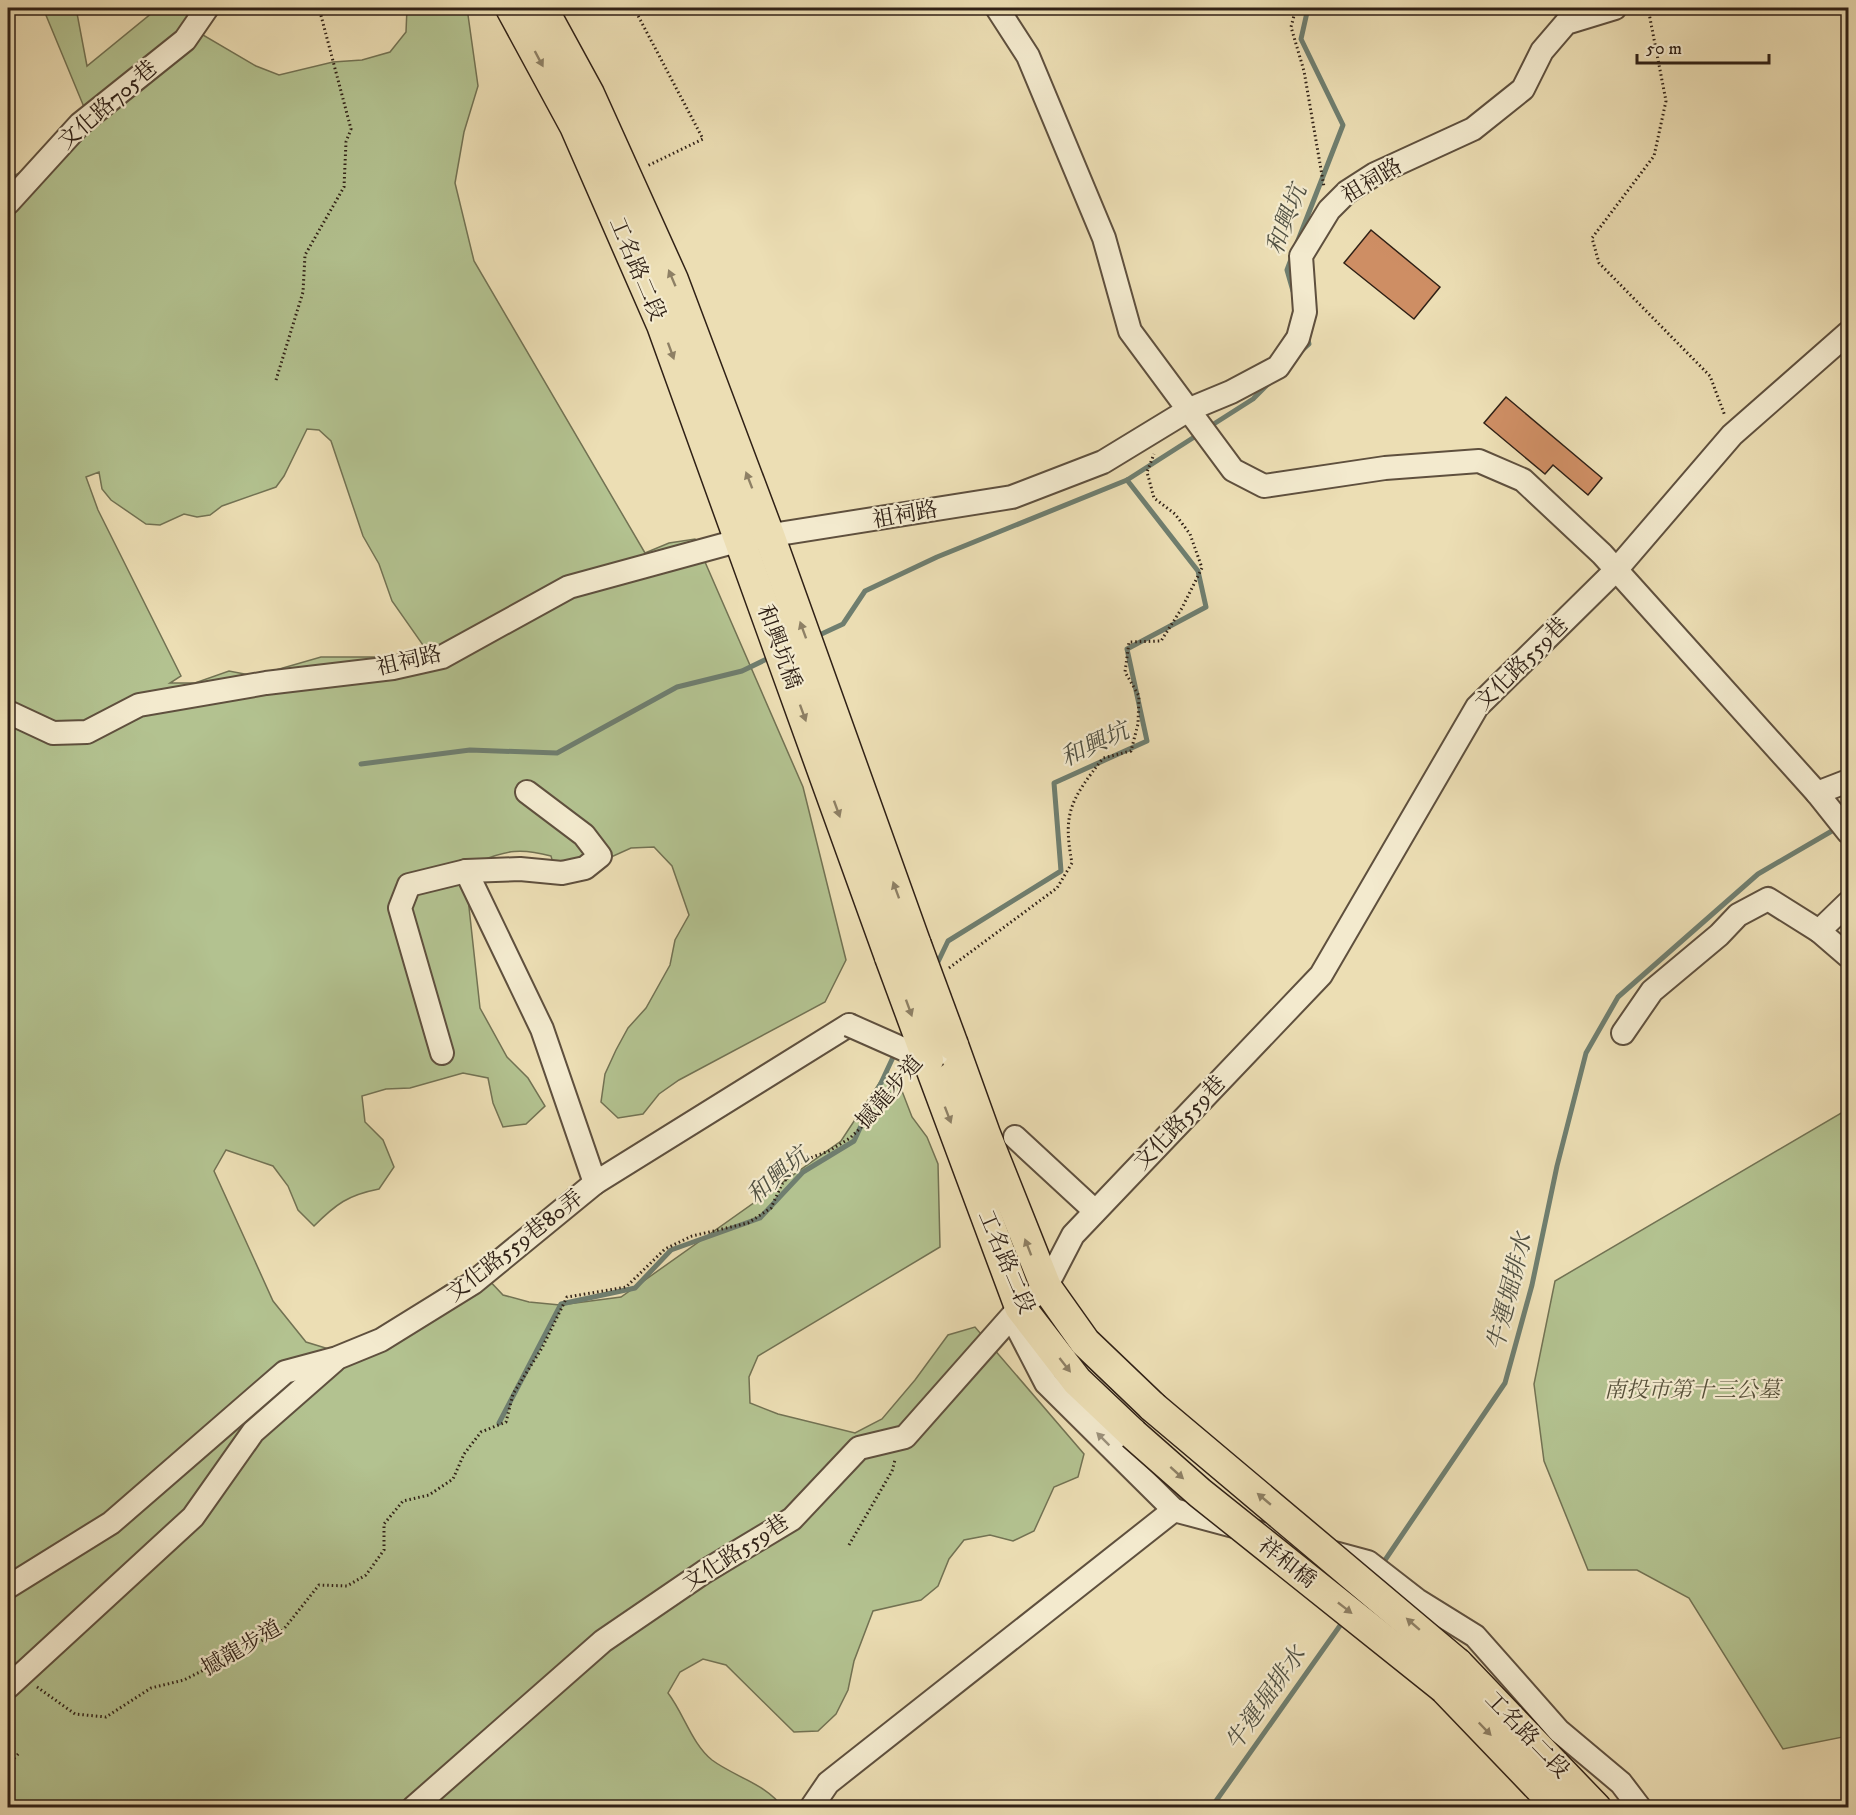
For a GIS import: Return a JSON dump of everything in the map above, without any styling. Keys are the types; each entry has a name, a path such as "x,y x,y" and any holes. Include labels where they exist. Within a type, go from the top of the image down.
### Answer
{"main road":[{"name":"工名路二段","path":"511,8 575,126 755,537"},
{"name":"工名路二段","path":"542,8 589,94 673,280 755,537"},
{"name":"和興坑橋","path":"755,537 903,951"},
{"name":"工名路二段","path":"903,951 954,1045 985,1134 1046,1287 1085,1342 1153,1407"},
{"name":"工名路二段","path":"903,951 918,1064 1020,1307 1077,1381 1133,1434"},
{"name":"祥和橋","path":"1153,1407 1451,1675"},
{"name":"祥和橋","path":"1133,1434 1200,1493 1451,1675"},
{"name":"工名路二段","path":"1451,1675 1559,1808"},
{"name":"工名路二段","path":"1451,1675 1596,1808"}],"lane":[{"name":"文化路705巷","path":"8,203 80,124 185,40 207,8"},
{"path":"997,8 1028,56 1104,238 1130,331 1233,470 1264,486 1385,468 1479,461 1523,480 1616,570 1817,793 1848,832"},
{"name":"祖祠路","path":"8,712 53,733 87,732 139,705 266,683 393,668 442,657 569,587 695,550 755,537 827,528 1012,497 1103,462 1190,409 1231,392 1278,367 1298,338 1305,312 1301,256 1329,210 1347,192 1375,174 1473,129 1523,89 1542,51 1566,23 1615,8"},
{"name":"文化路559巷","path":"413,1808 603,1641 704,1572 792,1519 859,1448 905,1437 1020,1307 1046,1287 1073,1235 1321,975 1477,707 1616,570 1732,435 1848,333"},
{"path":"1817,793 1848,781"},
{"path":"442,1053 400,908 409,885 466,871 520,868 562,873 585,868 600,856 584,835 527,792"},
{"path":"466,871 542,1029 596,1183"},
{"path":"1623,1033 1652,991 1719,935 1738,915 1768,899 1820,932 1848,957"},
{"path":"1820,932 1848,903"},
{"name":"文化路559巷80弄","path":"8,1587 111,1522 285,1372 337,1358 381,1340 473,1283 596,1183 849,1024 918,1064"},
{"path":"918,1064 954,1045"},
{"path":"1015,1137 1095,1211"},
{"path":"1020,1307 1017,1327 1047,1383 1174,1510 1368,1562 1417,1600 1475,1636 1559,1731 1621,1783 1640,1808"},
{"path":"11,1683 193,1517 253,1432 337,1358"},
{"path":"811,1808 828,1783 1174,1510"}],"path":[{"path":"276,380 303,292 305,255 344,187 346,142 351,129 319,8"},
{"path":"626,176 703,139 634,8"},
{"path":"1296,8 1291,27 1304,71 1329,210"},
{"path":"1648,8 1666,101 1653,156 1592,238 1599,263 1710,376 1732,435"},
{"path":"946,970 1057,888 1072,863 1066,835 1070,806 1103,758 1131,751 1138,724 1139,696 1125,672 1129,642 1161,641 1182,608 1202,568 1190,534 1175,514 1154,498 1148,472 1168,422"},
{"name":"撼龍步道","path":"11,1683 34,1686 75,1714 106,1717 151,1688 184,1680 283,1629 319,1585 347,1586 366,1575 384,1550 384,1524 403,1502 429,1495 453,1479 464,1454 481,1432 506,1422 513,1394 542,1348 567,1297 626,1287 665,1249 692,1236 748,1223 771,1208 782,1184 802,1161 830,1151 850,1138 873,1116 900,1075 918,1064"},
{"path":"849,1545 892,1471 898,1438"},
{"path":"8,1766 20,1752"}],"green space":[{"path":"43,8 76,8 87,66 153,12 150,8 185,8 191,28 256,66 279,75 333,62 362,60 390,52 406,32 407,8 467,8 478,86 464,132 455,183 474,261 645,553 669,543 695,539 803,787 846,960 825,1002 679,1080 659,1094 643,1114 618,1118 601,1102 605,1074 628,1028 646,1008 670,965 675,940 689,915 672,866 654,847 631,848 558,881 551,856 540,853 514,852 478,862 467,889 480,1008 507,1057 528,1078 545,1106 526,1124 503,1127 493,1103 488,1078 463,1073 410,1088 386,1089 362,1096 365,1122 383,1140 394,1167 379,1189 343,1201 314,1226 298,1210 288,1186 273,1166 226,1150 214,1171 273,1301 306,1342 332,1350 413,1318 433,1294 458,1277 485,1276 503,1295 529,1302 560,1305 621,1297 841,1141 887,1071 902,1091 912,1117 927,1137 938,1164 940,1247 758,1356 749,1377 750,1403 778,1414 855,1433 882,1419 915,1380 948,1335 975,1327 1084,1454 1078,1477 1054,1487 1034,1531 1013,1541 990,1535 964,1540 949,1559 938,1586 921,1600 873,1611 854,1661 848,1690 836,1714 818,1731 794,1732 726,1665 703,1659 680,1672 668,1693 699,1746 720,1766 750,1781 776,1799 782,1807 8,1808 8,179 32,166 84,107","holes":["307,429 319,430 331,441 363,536 379,564 392,601 423,645 419,657 321,657 255,676 229,671 195,683 170,683 181,676 98,510 86,477 99,472 102,489 111,500 146,524 160,525 184,514 197,517 210,515 222,506 276,487 284,476"]},
{"name":"南投市第十三公墓","path":"1848,1109 1848,1736 1783,1749 1689,1598 1637,1570 1588,1570 1544,1461 1534,1384 1555,1281"}],"building":[{"path":"1371,230 1440,287 1414,319 1344,263"},
{"path":"1506,397 1602,478 1588,495 1553,465 1545,474 1484,423"}],"waterway":[{"name":"和興坑","path":"1297,243 1343,125 1301,39 1308,8"},
{"name":"和興坑","path":"1293,254 1287,270 1293,291"},
{"name":"和興坑","path":"1299,353 1309,344 1307,337"},
{"name":"和興坑","path":"1209,427 1253,399 1271,381"},
{"path":"815,637 843,624 865,591 937,557 1127,480 1199,434"},
{"name":"和興坑","path":"936,966 948,941 1061,871 1054,783 1147,741 1127,649 1206,607 1198,571 1127,480"},
{"path":"361,764 470,750 557,753 677,687 742,671 771,657"},
{"name":"牛運堀排水","path":"1381,1566 1505,1383 1532,1285 1557,1166 1586,1053 1618,997 1758,874 1837,828"},
{"name":"和興坑","path":"499,1423 561,1304 635,1288 671,1250 760,1218 803,1172 854,1141 895,1053"},
{"name":"牛運堀排水","path":"1211,1808 1344,1620"}]}
